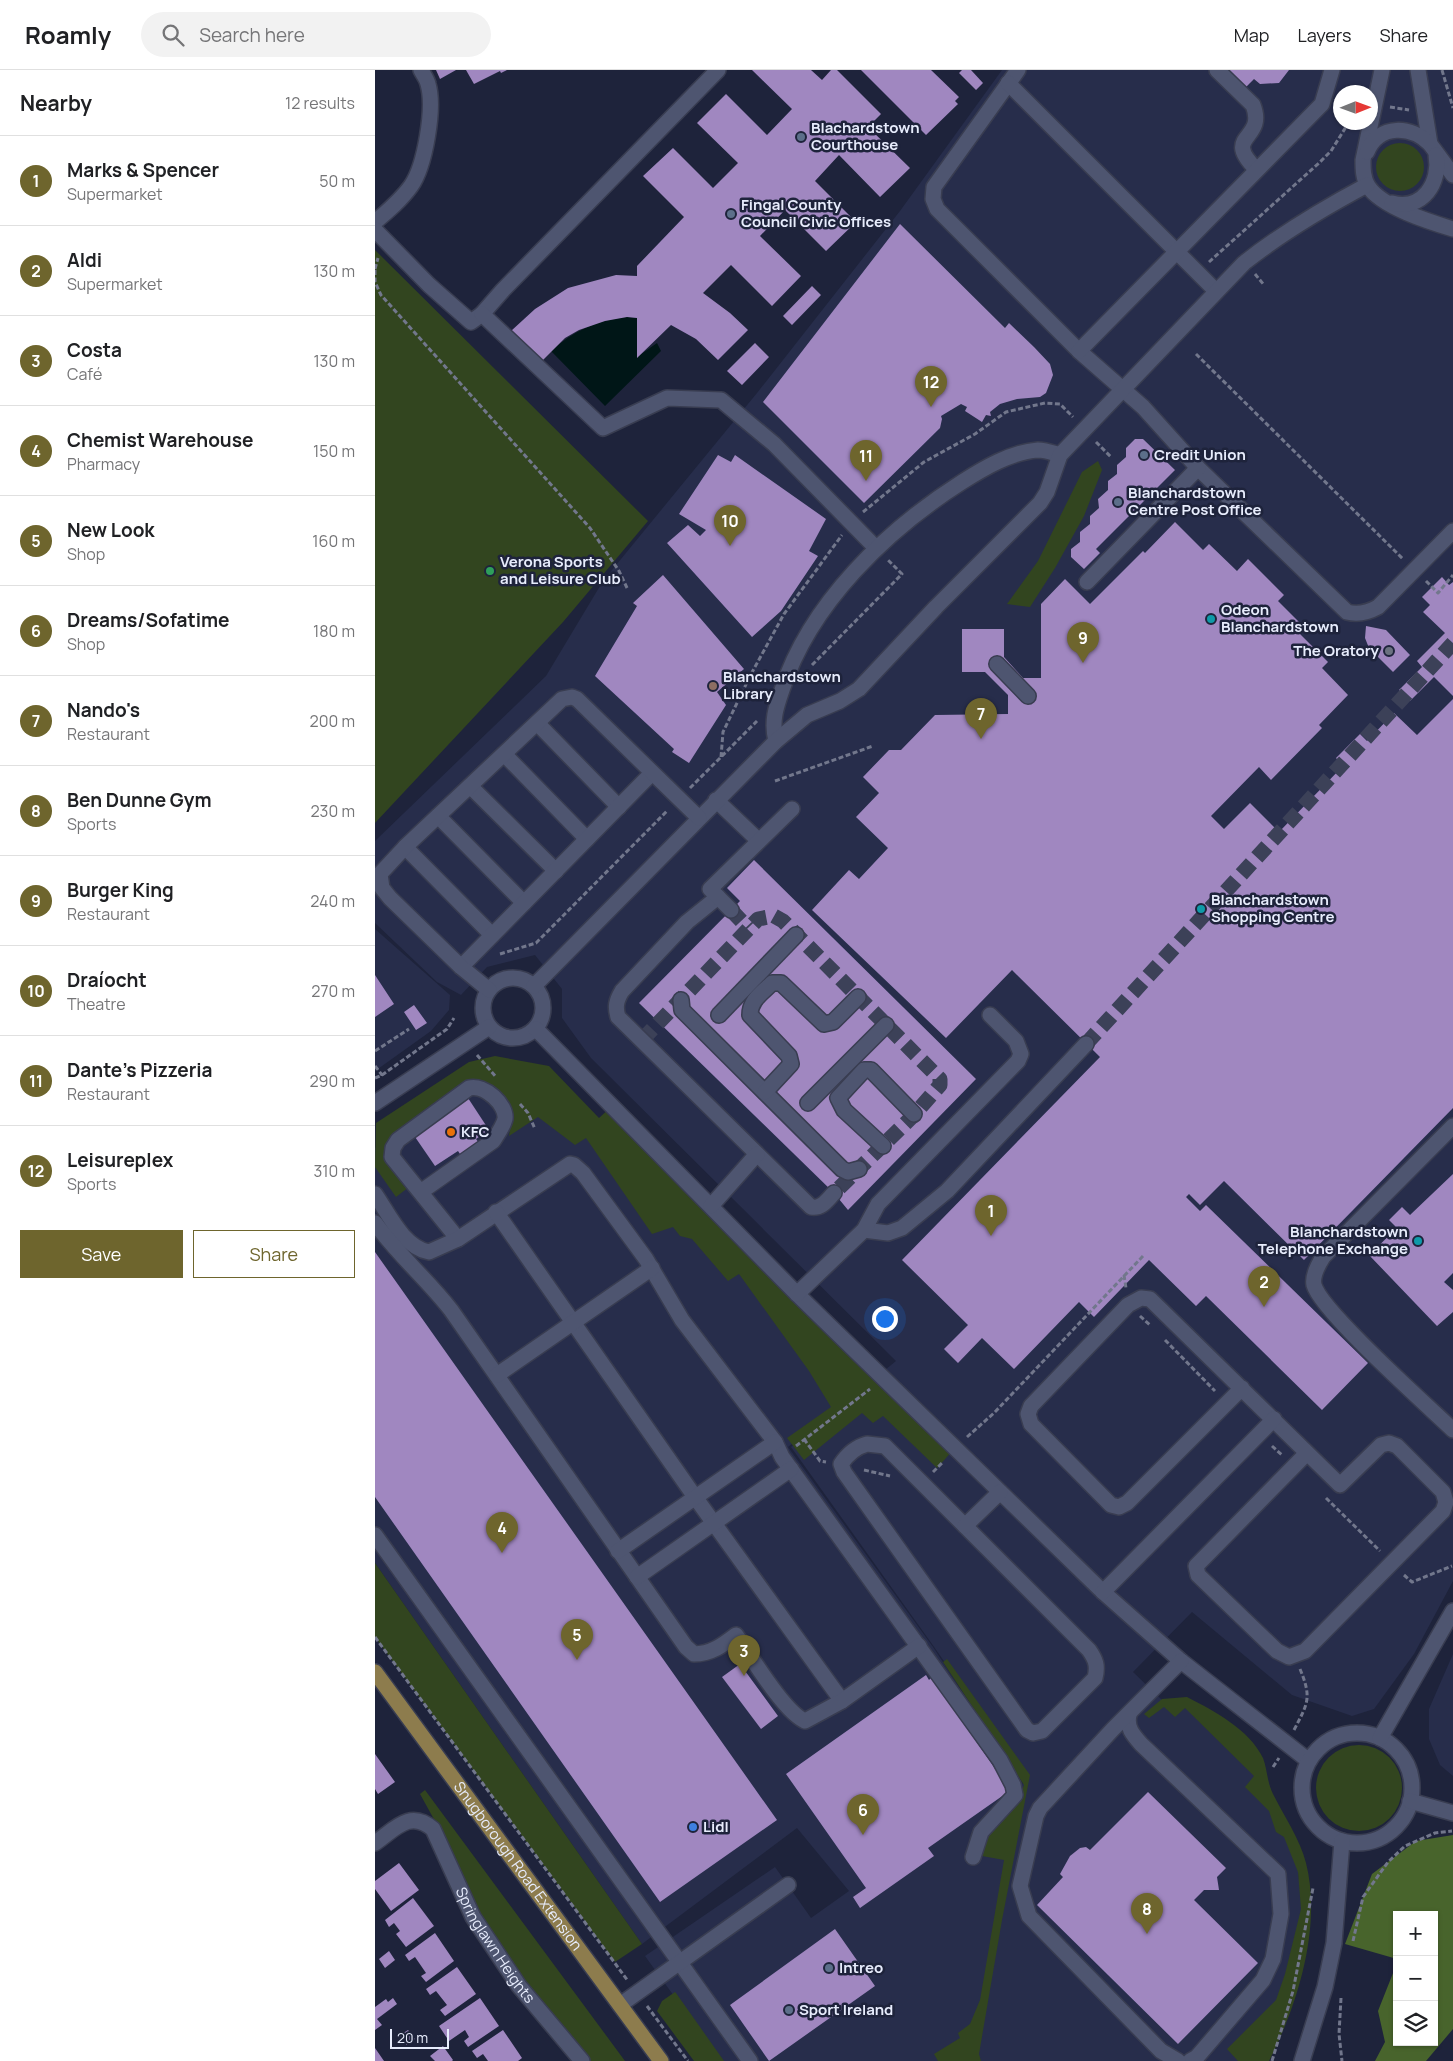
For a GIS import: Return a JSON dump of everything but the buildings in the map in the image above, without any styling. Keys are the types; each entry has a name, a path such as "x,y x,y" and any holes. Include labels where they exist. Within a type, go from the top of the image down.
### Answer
{"main road":[{"name":"Snugborough Road Extension","path":"375,1672 661,2061"}],"street":[{"path":"375,222 398,202 412,185 423,158 430,112 429,84 421,70"},
{"path":"375,230 429,286 471,322 482,314 503,290 718,70"},
{"path":"1018,70 934,187 933,204 1079,351 1147,412 1198,468 1347,612 1354,614 1367,612 1378,607 1453,531"},
{"path":"1217,70 1253,105 1257,122 1243,142 1242,150 1244,157 1256,168"},
{"path":"1079,351 1174,251 1321,104 1332,70"},
{"path":"1378,93 1382,70"},
{"path":"1386,202 1405,204 1422,198 1431,189 1436,179 1438,167 1425,119 1418,70"},
{"path":"1008,83 1216,292"},
{"path":"1363,160 1368,148 1376,138 1387,132 1399,129 1411,131 1422,136 1453,175"},
{"path":"1370,130 1363,160 1363,173 1367,185 1375,195 1431,223 1453,229"},
{"path":"534,986 776,741 807,715 840,701 859,689 936,607 1040,503 1047,492 1060,455 1244,263 1271,241 1315,213 1367,185"},
{"path":"482,314 603,428 667,398 721,400 774,444 876,548"},
{"path":"776,741 772,727 778,701 798,652 815,623 876,548 920,510 990,466 1031,451 1045,450 1060,455"},
{"path":"1087,582 1198,468"},
{"path":"997,664 1028,696"},
{"path":"489,990 461,968 382,888 380,874 405,847 562,699 572,697 699,818"},
{"path":"537,723 619,807"},
{"path":"504,754 587,839"},
{"path":"461,968 652,773"},
{"path":"470,786 556,871"},
{"path":"716,800 758,840"},
{"path":"731,910 709,889 792,809"},
{"path":"438,816 524,903"},
{"path":"405,847 492,935"},
{"path":"718,897 687,922 621,991 615,1009 618,1017 811,1207 817,1208 823,1205 834,1193"},
{"path":"719,1015 796,935"},
{"path":"505,978 525,980 534,986 540,994 543,1012 536,1029 521,1038 512,1039 495,1033 489,1027 483,1008 489,990 505,978"},
{"path":"765,1092 791,1064 791,1060 750,1015 751,1005 758,996 772,983 781,983 824,1024 833,1022 858,997"},
{"path":"681,1000 683,1010 687,1015 842,1169 848,1172 859,1169"},
{"path":"797,1294 864,1230 878,1204 1018,1061 1021,1054 1020,1047 990,1015"},
{"path":"808,1103 886,1025"},
{"path":"375,1103 489,1027"},
{"path":"536,1029 797,1294 1103,1592 1181,1661 1309,1761"},
{"path":"864,1230 888,1233 902,1228 947,1191 1087,1044"},
{"path":"883,1146 844,1110 838,1098 864,1070 871,1070 914,1114"},
{"path":"417,1187 493,1141 505,1120 504,1113 490,1093 477,1086 469,1088 398,1140 393,1148 392,1157 458,1239"},
{"path":"1453,1126 1323,1257 1317,1268 1314,1283 1321,1299 1346,1326 1453,1430"},
{"path":"711,1206 757,1154"},
{"path":"375,1194 407,1241 417,1248 429,1252 458,1239 566,1166 574,1165 583,1173 652,1268 682,1320 775,1442 791,1469 999,1760 1015,1790 1013,1799 981,1832 973,1857"},
{"path":"496,1212 695,1497 842,1701"},
{"path":"375,1223 389,1243 436,1290 637,1578 686,1646 694,1654 704,1654 715,1650 737,1635 785,1704 798,1718 805,1721 842,1701 919,1646"},
{"path":"497,1375 652,1268"},
{"path":"1242,1388 1127,1503 1119,1507 1111,1505 1031,1424 1029,1414 1031,1406 1128,1306 1141,1298 1150,1299 1154,1302 1242,1388 1340,1485 1381,1445 1389,1442 1397,1446 1443,1492 1446,1502 1443,1511 1312,1644 1296,1656 1289,1657 1277,1651 1199,1575 1196,1566 1307,1453"},
{"path":"1103,1592 1273,1419"},
{"path":"618,1551 775,1442"},
{"path":"876,1444 885,1446 1096,1659 1097,1670 1095,1678 1042,1731 1033,1733 1027,1730 844,1472 841,1464 845,1457 860,1446 876,1444"},
{"path":"637,1578 791,1469"},
{"path":"965,1526 1000,1492"},
{"path":"375,1535 750,2061"},
{"path":"1380,1738 1453,1611"},
{"path":"1178,2061 1161,2051 1029,1916 1019,1886 1036,1816 1040,1808 1181,1661"},
{"path":"1129,1715 1127,1722 1131,1733 1141,1744 1278,1874 1281,1914 1273,1959 1263,1980 1197,2057 1190,2061"},
{"path":"1356,1733 1380,1738 1396,1750 1405,1762 1411,1780 1410,1801 1403,1817 1384,1835 1363,1842 1342,1841 1319,1828 1309,1815 1303,1800 1302,1783 1309,1761 1321,1746 1338,1736 1356,1733"},
{"path":"1410,1801 1453,1813"},
{"name":"Springlawn Heights","path":"375,1844 412,1819 423,1820 433,1829 473,1917 519,1986 582,2061"},
{"path":"1302,2061 1325,1987 1334,1943 1342,1841"},
{"path":"620,2006 789,1884"}],"path":[{"path":"1442,70 1453,108"},
{"path":"1378,106 1425,119"},
{"path":"1197,274 1249,223 1319,163 1331,151 1344,130"},
{"path":"375,270 375,282 381,295 590,528 619,571 629,590"},
{"path":"1196,354 1438,593 1453,575"},
{"path":"811,666 902,574"},
{"path":"496,958 502,952 525,948 537,943 778,701"},
{"path":"775,781 873,746"},
{"path":"375,1078 447,1029 455,1018"},
{"path":"375,1051 409,1029"},
{"path":"375,1066 382,1075"},
{"path":"804,1439 820,1461 841,1464 921,1484 955,1448 994,1413 1144,1255"},
{"path":"861,1394 870,1388 877,1395"},
{"path":"937,1455 943,1462"},
{"path":"375,1637 688,2061"},
{"path":"1273,1767 1307,1706 1308,1689 1296,1656"},
{"path":"1352,1944 1363,1897 1388,1862 1405,1846 1435,1833 1453,1831"},
{"path":"1273,2061 1293,1991 1313,1888"},
{"path":"1342,2061 1339,2034 1343,1990"}],"shaded area":[{"path":"1002,70 1453,70 1453,1581 1414,1654 1374,1709 1352,1716 1292,1695 1192,1612 1133,1672 1163,1701 1188,1700 1261,1760 1277,1808 1295,1841 1302,1909 1279,2000 1254,2061 721,2061 645,1956 775,1867 811,1918 849,1891 797,1828 642,1944 375,1563 375,1148 464,1080 539,1075 861,1388 788,1447 933,1647 1023,1784 1027,1780 932,1644 791,1447 896,1361 591,1058 562,1018 562,989 535,955 487,967 461,995 437,982 375,923 375,841 546,676 603,581 757,393 900,211"},
{"path":"627,317 637,318 637,357 657,343 661,351 605,406 551,351 577,332 606,321"},
{"path":"375,929 450,995 449,1010 431,1031 375,1071"},
{"path":"1453,1654 1453,1776 1440,1765 1429,1739 1429,1709"}],"green space":[{"path":"1395,143 1405,143 1414,147 1420,153 1423,158 1423,176 1414,187 1405,191 1395,191 1386,187 1380,181 1376,172 1376,162 1380,153 1386,147"},
{"name":"Verona Sports and Leisure Club","path":"375,250 648,521 563,622 375,823"},
{"path":"1098,461 1102,470 1084,516 1055,568 1030,607 1007,604 1038,561 1082,472"},
{"path":"495,1056 549,1066 599,1118 612,1106 955,1448 937,1468 883,1416 873,1423 862,1413 804,1460 787,1438 831,1407 809,1371 739,1274 728,1281 692,1239 680,1236 673,1227 652,1234 586,1138 575,1145 538,1117 509,1136 512,1115 485,1083 391,1145 409,1187 396,1197 375,1167 376,1123 469,1062"},
{"path":"375,1563 642,1944 615,1962 375,1637"},
{"path":"947,1659 1030,1775 979,2054 981,2061 938,2061 934,2054 960,2038 958,2033 970,2024 980,2000 1004,1860 982,1856 984,1846 992,1830 1016,1802 1024,1785 943,1662"},
{"path":"1187,1697 1230,1722 1249,1738 1257,1748 1263,1758 1271,1789 1296,1836 1306,1863 1310,1887 1311,1912 1309,1938 1298,1990 1280,2039 1269,2061 1238,2061 1227,2049 1276,2000 1285,1974 1301,1909 1298,1872 1284,1837 1276,1832 1269,1811 1245,1787 1254,1776 1185,1708 1175,1717 1164,1707 1149,1718 1144,1714 1162,1699"},
{"path":"1359,1745 1375,1749 1389,1758 1398,1772 1402,1788 1398,1804 1389,1818 1375,1827 1359,1831 1343,1827 1329,1818 1320,1804 1316,1788 1320,1772 1329,1758 1343,1749"},
{"path":"425,1790 625,2061 591,2061 525,1985 478,1916 441,1832 420,1794"},
{"path":"1453,1835 1453,2029 1426,2061 1375,2061 1385,2042 1378,2011 1393,1973 1393,2046 1438,2046 1438,1911 1393,1911 1393,1958 1345,1944 1372,1874 1416,1841"},
{"path":"675,1992 724,2061 694,2061 657,2011 662,2001"}],"tunnel":[{"path":"1086,1044 1453,643"},
{"path":"731,910 748,928"},
{"path":"642,1040 758,919 774,916 783,921 940,1079 940,1085 913,1116 834,1193"}],"place":[{"name":"Blachardstown Courthouse","path":"801,137"},
{"name":"Fingal County Council Civic Offices","path":"731,214"},
{"name":"Leisureplex","path":"931,407"},
{"name":"Credit Union","path":"1144,455"},
{"name":"Dante's Pizzeria","path":"866,481"},
{"name":"Blanchardstown Centre Post Office","path":"1118,502"},
{"name":"Draíocht","path":"730,546"},
{"name":"Verona Sports and Leisure Club","path":"490,571"},
{"name":"Odeon Blanchardstown","path":"1211,619"},
{"name":"The Oratory","path":"1389,651"},
{"name":"Burger King","path":"1083,663"},
{"name":"Blanchardstown Library","path":"713,686"},
{"name":"Nando's","path":"981,739"},
{"name":"Blanchardstown Shopping Centre","path":"1201,909"},
{"name":"KFC","path":"451,1132"},
{"name":"Marks & Spencer","path":"991,1236"},
{"name":"Blanchardstown Telephone Exchange","path":"1418,1241"},
{"name":"Aldi","path":"1264,1307"},
{"name":"Chemist Warehouse","path":"502,1553"},
{"name":"New Look","path":"577,1660"},
{"name":"Costa","path":"744,1676"},
{"name":"Lidl","path":"693,1827"},
{"name":"Dreams/Sofatime","path":"863,1835"},
{"name":"Ben Dunne Gym","path":"1147,1934"},
{"name":"Intreo","path":"829,1968"},
{"name":"Sport Ireland","path":"789,2010"}]}
